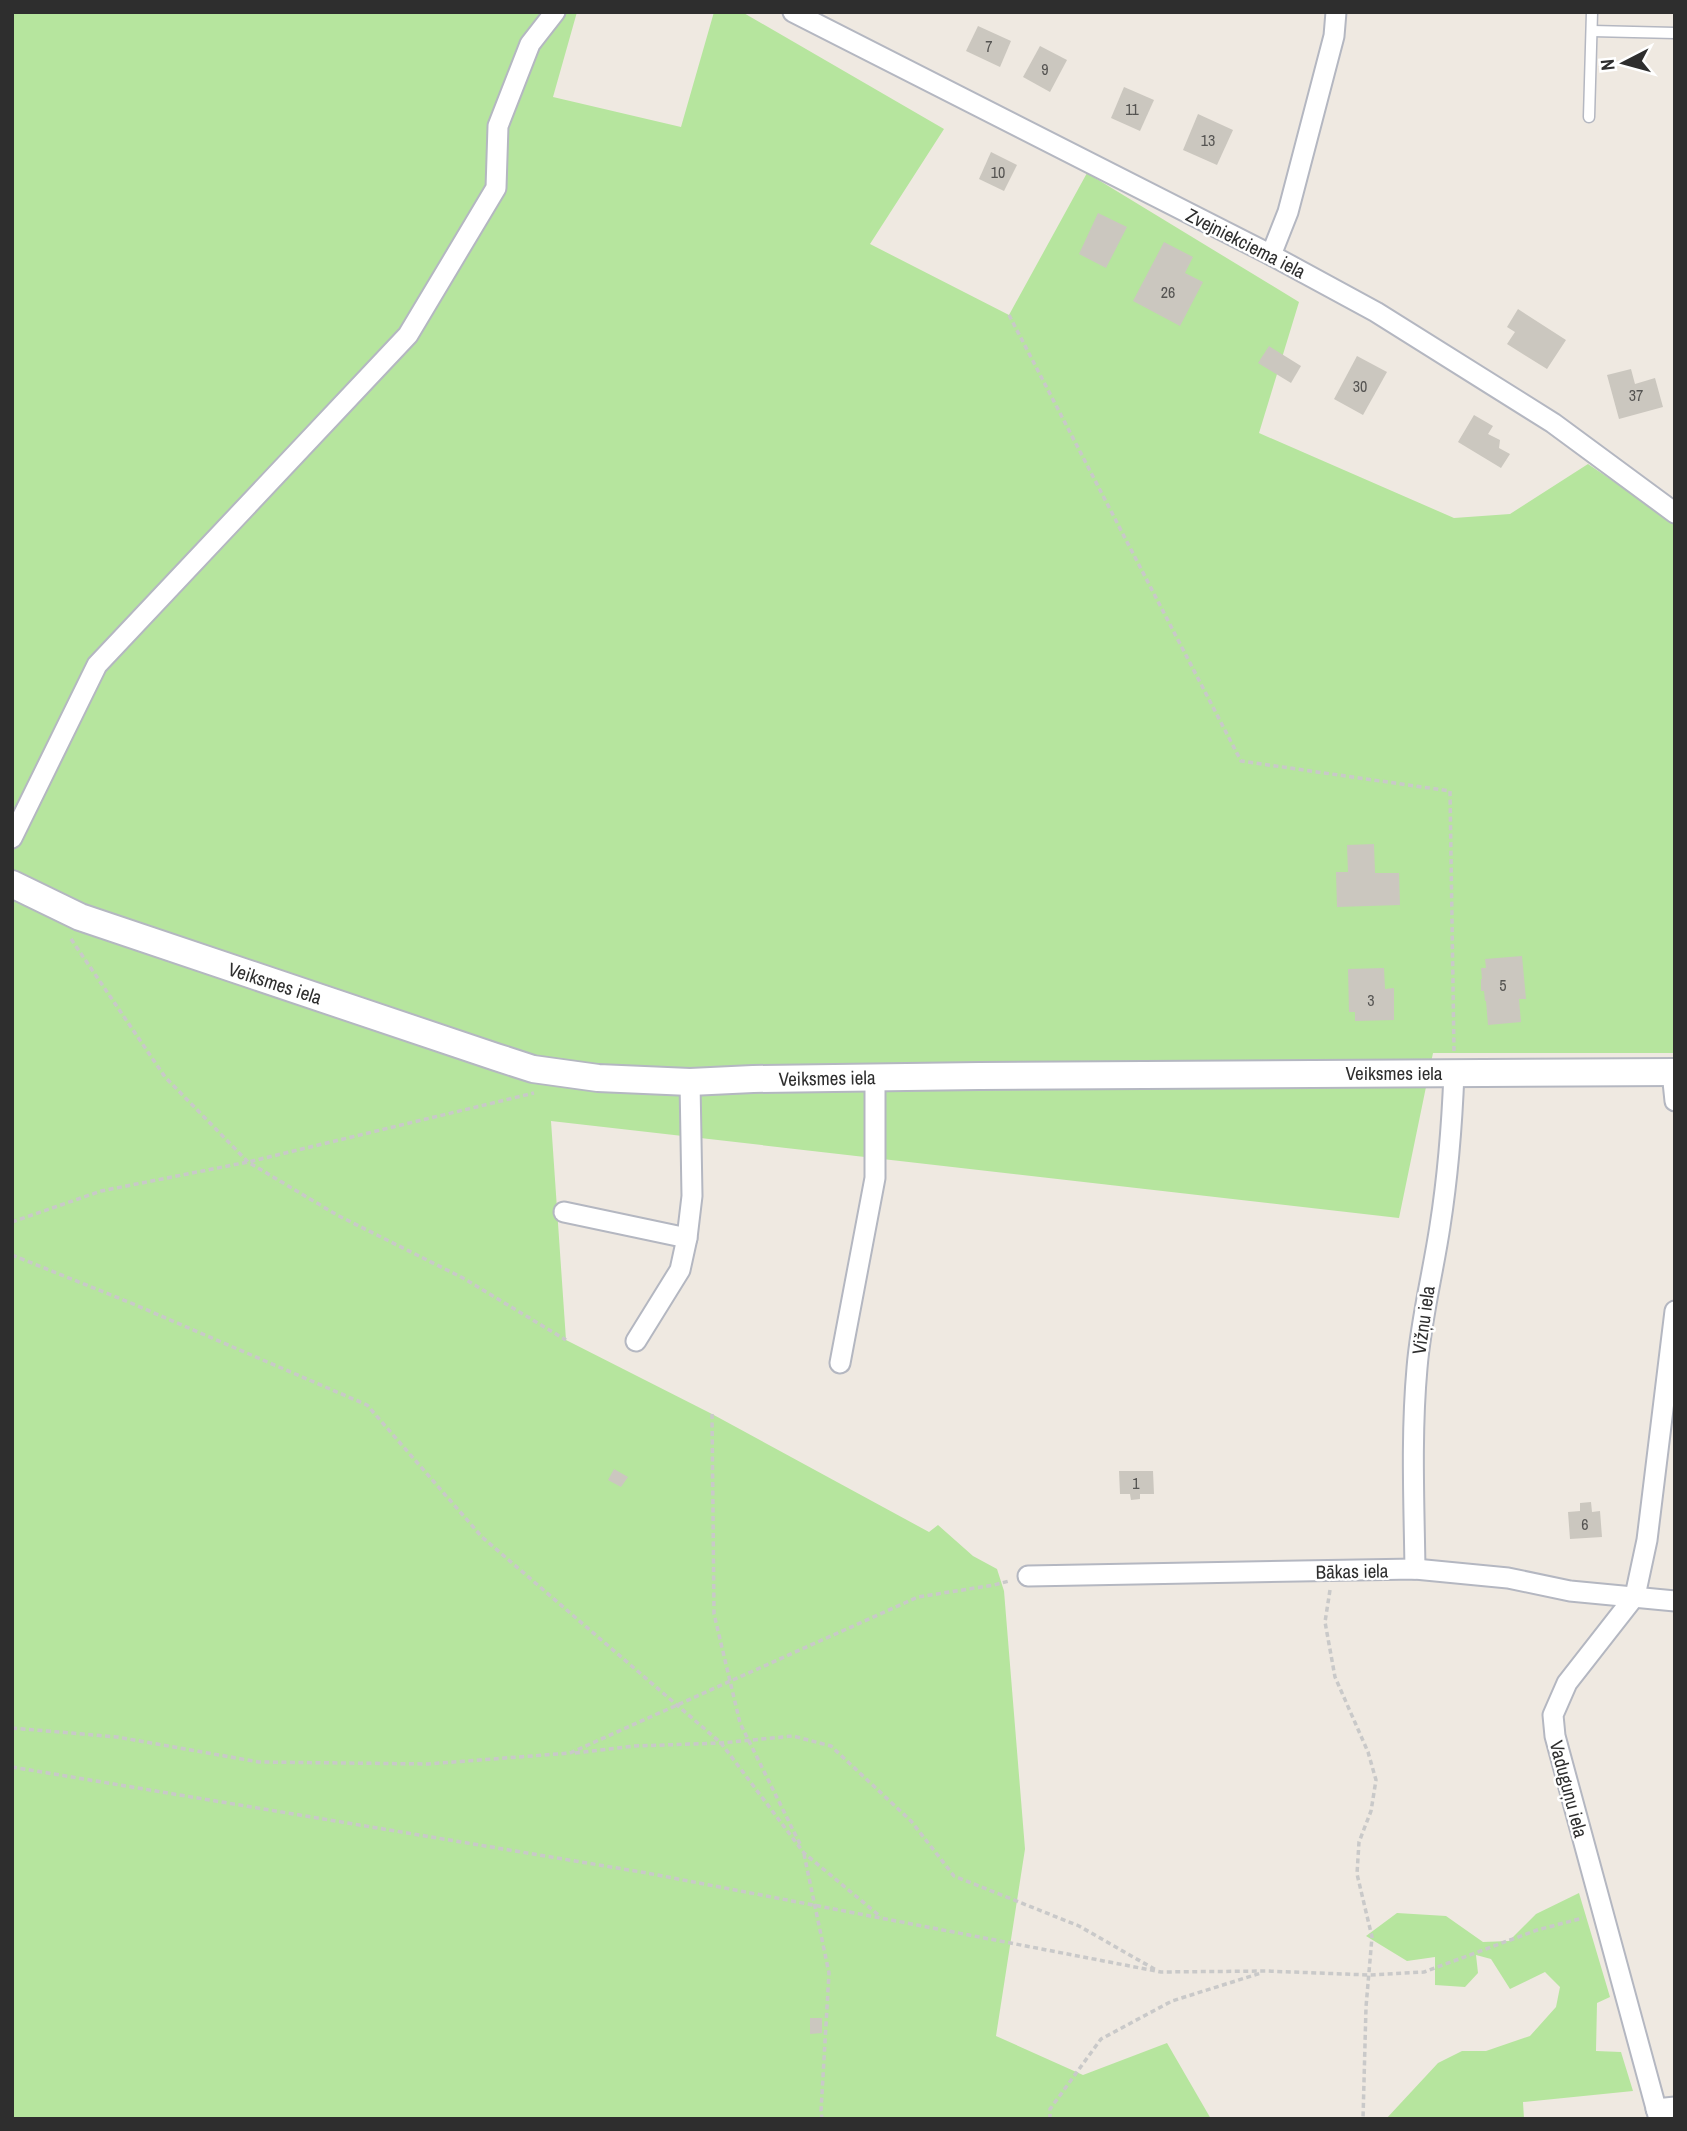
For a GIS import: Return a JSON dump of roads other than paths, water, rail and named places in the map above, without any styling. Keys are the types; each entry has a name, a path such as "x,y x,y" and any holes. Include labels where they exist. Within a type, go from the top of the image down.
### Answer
{"main road":[{"name":"Veiksmes iela","path":"12,884 80,918 533,1069 597,1078 690,1082 876,1077 1673,1072"}],"street":[{"path":"12,838 97,666 408,335 496,188 498,126 530,44 555,12"},
{"name":"Zvejniekciema iela","path":"793,12 1270,255 1376,312 1553,423 1675,513"},
{"path":"1270,255 1288,212 1334,36 1336,12"},
{"path":"1673,1072 1675,1101"},
{"name":"Vižņu iela","path":"1415,1569 1413,1442 1417,1367 1423,1309 1440,1227 1451,1145 1454,1073"},
{"path":"840,1363 875,1178 876,1077"},
{"path":"636,1341 680,1270 687,1238 692,1196 690,1082"},
{"path":"564,1212 687,1238"},
{"name":"Vaduguņu iela","path":"1663,2111 1602,1913 1555,1736 1553,1715 1567,1683 1635,1596 1647,1540 1675,1311"},
{"name":"Bākas iela","path":"1028,1576 1415,1569 1508,1578 1570,1591 1675,1601"}],"lane":[{"path":"1589,117 1592,12"},
{"path":"1592,31 1675,33"}]}
